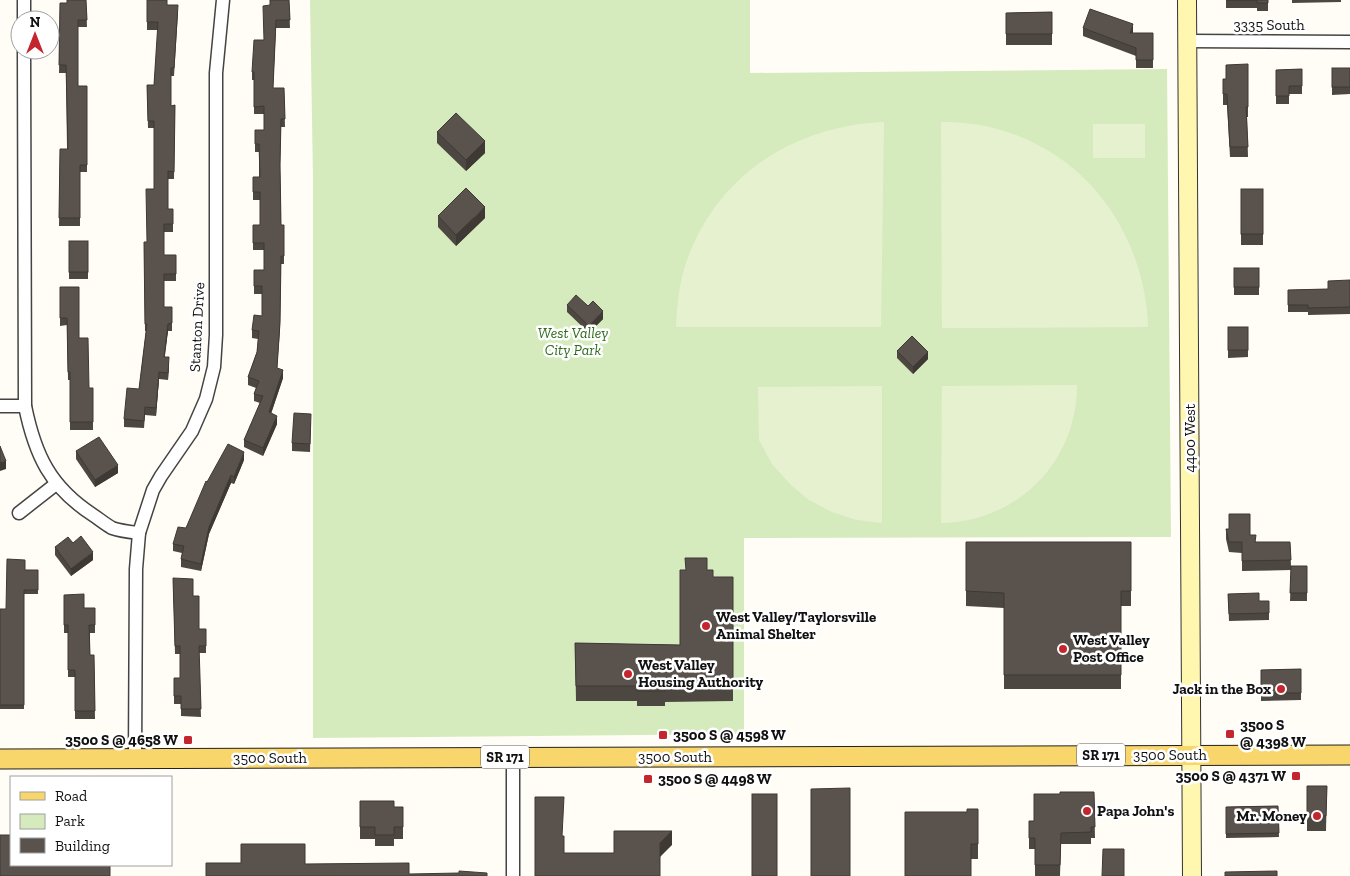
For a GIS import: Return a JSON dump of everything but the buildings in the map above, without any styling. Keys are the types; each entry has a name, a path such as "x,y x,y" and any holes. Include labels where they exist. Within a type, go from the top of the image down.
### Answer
{"main road":[{"name":"3500 South","path":"0,759 1350,755"}],"street":[{"name":"Stanton Drive","path":"136,758 136,569 139,533 153,490 200,415 214,367 216,335 216,78 223,0"},
{"name":"4400 West","path":"1187,0 1192,876"},
{"name":"3335 South","path":"1187,41 1350,42"},
{"path":"24,60 25,406 31,434 39,456 56,484 76,504 112,528 139,533"},
{"path":"0,406 25,406"},
{"path":"19,513 56,484"},
{"path":"513,757 513,876"}],"green space":[{"name":"West Valley City Park","path":"310,0 750,0 750,73 1167,69 1171,537 744,538 744,734 313,738 313,179"},
{"path":"884,122 881,327 676,327 682,279 686,263 699,232 717,204 738,181 762,161 790,145 819,133 851,126"},
{"path":"941,122 986,126 1033,142 1061,159 1086,180 1107,204 1124,232 1136,262 1144,294 1148,327 942,328"},
{"path":"1093,124 1145,124 1145,158 1093,158"},
{"path":"1077,385 1074,413 1066,439 1054,462 1038,483 1017,499 994,512 969,520 941,523 942,386"},
{"path":"882,386 882,523 857,520 832,512 809,500 791,485 772,464 759,440 758,387"}],"place":[{"name":"West Valley/Taylorsville Animal Shelter","path":"706,626"},
{"name":"West Valley Post Office","path":"1063,649"},
{"name":"West Valley Housing Authority","path":"628,674"},
{"name":"Jack in the Box","path":"1281,689"},
{"name":"3500 S @ 4398 W","path":"1230,734"},
{"name":"3500 S @ 4598 W","path":"663,735"},
{"name":"3500 S @ 4658 W","path":"188,740"},
{"name":"3500 S @ 4371 W","path":"1296,776"},
{"name":"3500 S @ 4498 W","path":"648,779"},
{"name":"Papa John's","path":"1087,811"},
{"name":"Mr. Money","path":"1317,816"}]}
